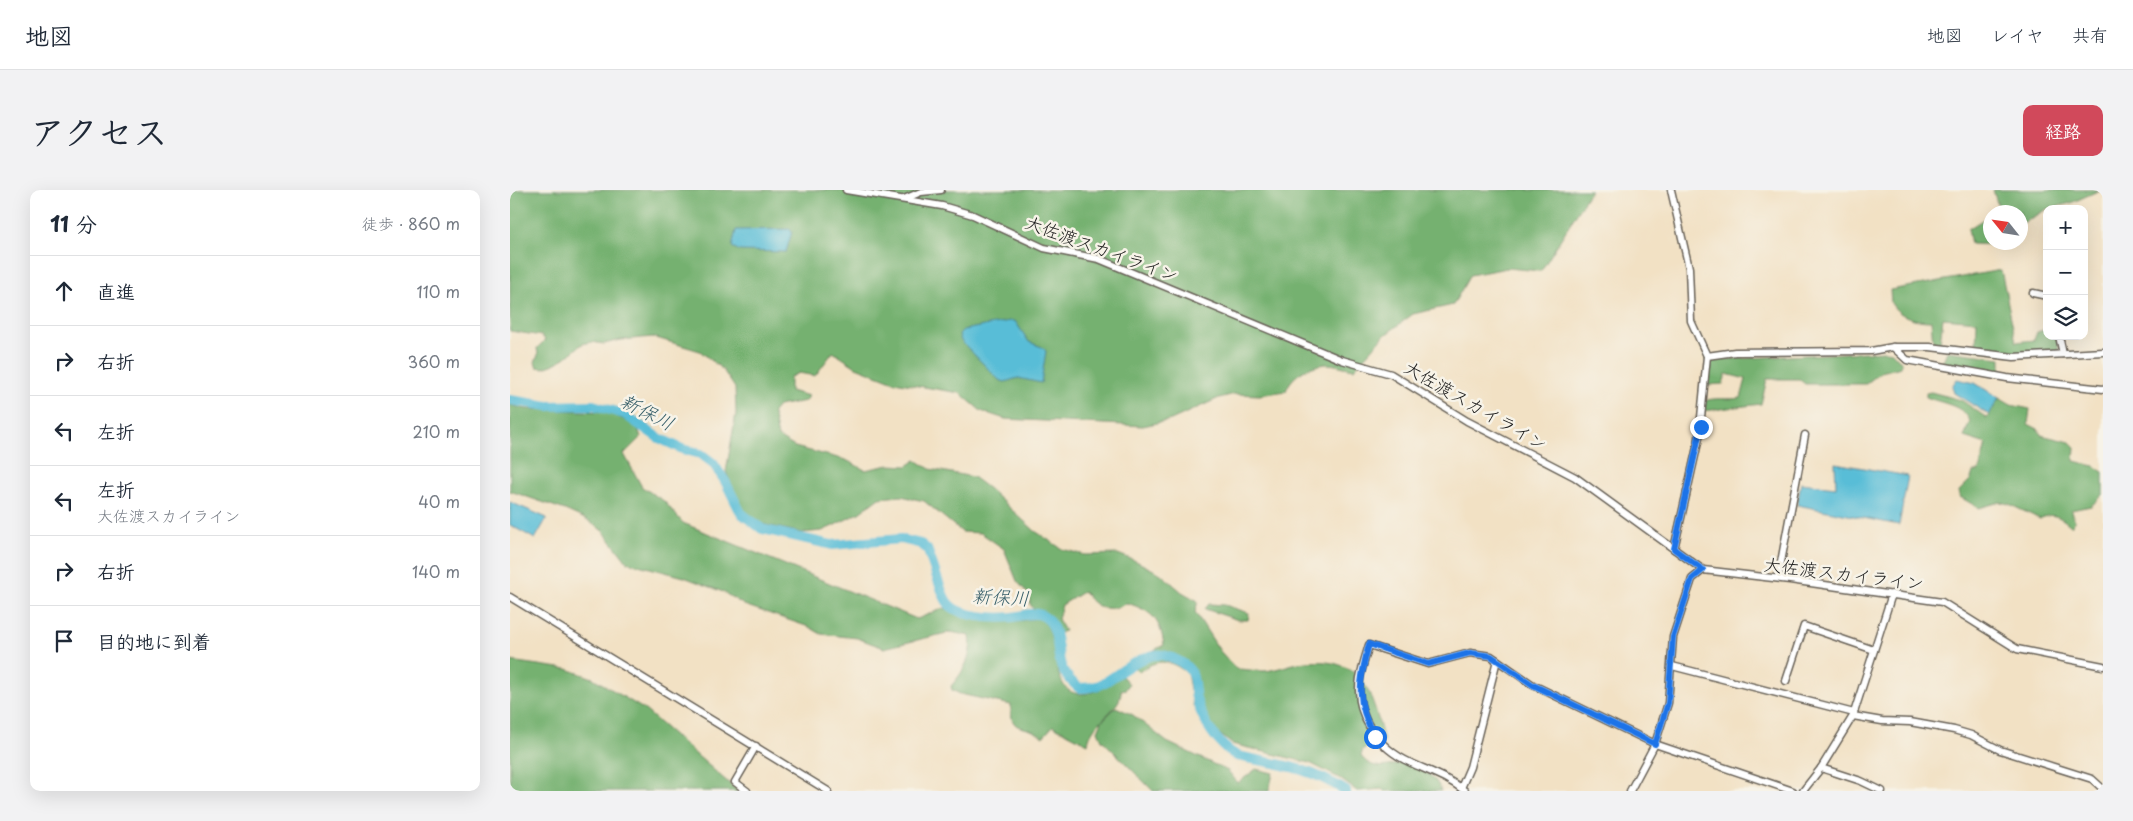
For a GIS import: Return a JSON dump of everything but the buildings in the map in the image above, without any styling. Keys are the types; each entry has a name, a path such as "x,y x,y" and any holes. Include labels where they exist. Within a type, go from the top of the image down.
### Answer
{"street":[{"name":"大佐渡スカイライン","path":"846,190 903,199 973,214 1044,248 1099,259 1342,360 1391,374 1467,421 1574,477 1703,570 1723,574 1778,578 1942,602 2017,649 2103,666"},
{"path":"903,199 921,192 941,190"},
{"path":"1670,190 1689,268 1691,321 1707,356 1699,438 1674,549"},
{"path":"2033,293 2043,295"},
{"path":"2060,340 2063,354"},
{"path":"1707,356 1735,352 1870,351 1893,347 1930,346 2014,357 2103,352"},
{"path":"1893,347 1907,360 2007,378 2103,389"},
{"path":"1778,578 1805,435"},
{"path":"1630,791 1655,744 1668,703 1673,637 1692,579 1703,570"},
{"path":"1803,791 1820,768 1853,715 1892,594"},
{"path":"510,597 828,791"},
{"path":"1786,680 1804,626 1874,650"},
{"path":"1497,660 1463,790 1449,779 1394,754 1375,737 1367,723 1359,693 1360,678 1369,644 1428,664 1470,653 1491,656 1497,660 1533,685 1655,744 1793,791"},
{"path":"1672,666 1853,715 1882,721 1910,722 1972,735 2000,750 2092,779 2103,789"},
{"path":"748,791 735,782 756,746"},
{"path":"1820,768 1862,781 1882,791"}],"green space":[{"path":"510,190 1591,190 1541,271 1507,268 1470,275 1453,305 1413,314 1385,335 1354,369 1330,364 1314,366 1292,380 1286,391 1260,395 1235,394 1219,398 1171,420 1143,426 1005,419 981,411 960,393 894,382 856,367 833,352 815,376 799,373 790,377 790,391 809,396 806,401 778,406 773,412 778,437 795,447 846,460 865,470 889,465 907,466 916,460 930,469 973,477 1035,531 1062,549 1085,555 1118,554 1161,574 1182,592 1198,601 1195,612 1220,651 1236,669 1264,671 1306,662 1326,662 1353,672 1363,682 1370,694 1384,742 1363,749 1361,756 1365,761 1375,766 1386,766 1404,762 1431,776 1441,791 1384,791 1382,789 1357,791 1339,778 1310,763 1232,744 1205,723 1193,705 1187,673 1181,668 1163,662 1152,664 1139,672 1134,667 1135,660 1164,645 1157,622 1149,613 1127,603 1115,608 1103,608 1093,602 1084,591 1062,605 1058,619 1065,631 1059,633 1044,612 1034,610 1030,604 1029,595 1017,581 1004,549 981,533 962,532 924,501 901,496 879,498 859,513 822,531 802,533 762,524 749,517 742,509 726,472 736,413 735,388 723,370 700,351 653,337 621,340 604,344 592,342 582,344 565,358 543,368 537,367 535,362 538,355 537,348 545,340 542,336 510,331"},
{"path":"1993,190 2100,190 2071,203 2043,205 2043,211 2028,220 2028,205 1998,205"},
{"path":"1983,219 1983,244 1971,244 1968,229"},
{"path":"2001,270 2016,342 2034,340 2037,332 2043,330 2043,340 2057,340 2059,351 2013,355 1976,349 1977,321 1943,318 1940,343 1933,343 1931,321 1908,317 1899,312 1891,303 1890,290"},
{"path":"1947,351 2001,358 2001,374 1942,364"},
{"path":"1892,352 1902,363 1901,367 1881,372 1866,384 1805,384 1799,379 1767,379 1761,404 1704,411 1705,401 1741,398 1746,379 1726,374 1723,384 1707,385 1711,360"},
{"path":"1931,392 1961,400 1987,418 1999,398 2011,405 2030,409 2028,424 2038,429 2041,435 2070,442 2075,447 2074,461 2094,466 2103,472 2103,495 2091,506 2071,510 2075,522 2071,526 2057,516 2040,519 2009,504 2000,502 1979,508 1960,497 1959,491 1971,479 1973,472 1979,471 1986,444 1964,437 1970,421 1966,415 1951,405 1926,397 1926,393"},
{"path":"510,405 526,409 608,412 637,426 641,437 624,454 642,487 664,501 683,523 917,619 944,608 985,620 1017,621 1039,618 1049,629 1060,678 1066,687 1074,693 1086,694 1105,687 1118,676 1123,677 1129,684 1126,689 1121,690 1117,704 1094,729 1088,744 1053,726 1043,737 1036,732 1015,725 1011,715 1011,705 960,694 952,690 951,686 963,669 968,657 971,643 970,636 951,632 884,648 857,638 821,634 809,627 744,605 723,592 684,577 627,562 603,531 587,520 565,510 510,491"},
{"path":"1209,604 1225,605 1249,613 1248,620 1238,620 1205,609"},
{"path":"510,661 567,669 593,678 645,710 738,791 510,791"},
{"path":"1116,707 1133,715 1167,742 1228,771 1238,783 1256,769 1273,773 1269,791 1153,791 1102,740 1098,731 1102,721"}],"water":[{"path":"790,229 792,232 786,252 740,251 732,247 736,230"},
{"path":"1015,321 1029,342 1042,347 1046,351 1041,383 1018,378 1005,382 999,380 961,341 959,334 963,330"},
{"path":"1957,379 1975,383 1999,398 1989,415 1954,393 1952,386"},
{"path":"1835,463 1908,476 1899,525 1797,505 1801,483 1836,487"},
{"path":"510,502 547,518 535,539 510,525"}],"waterway":[{"name":"新保川","path":"510,400 548,406 593,405 624,414 657,437 682,449 701,454 713,463 725,481 741,513 762,529 832,545 901,539 921,544 927,549 945,599 953,608 978,616 1006,618 1036,614 1049,620 1055,633 1062,668 1067,677 1079,688 1102,684 1132,664 1150,656 1158,655 1177,660 1191,672 1196,698 1206,723 1217,739 1230,751 1237,756 1306,771 1346,791"}],"route":[{"path":"1375,737 1367,723 1359,693 1360,678 1369,644 1428,664 1470,653 1491,656 1533,685 1655,744 1668,703 1673,637 1692,579 1703,570 1674,549 1678,542 1701,427"}]}
